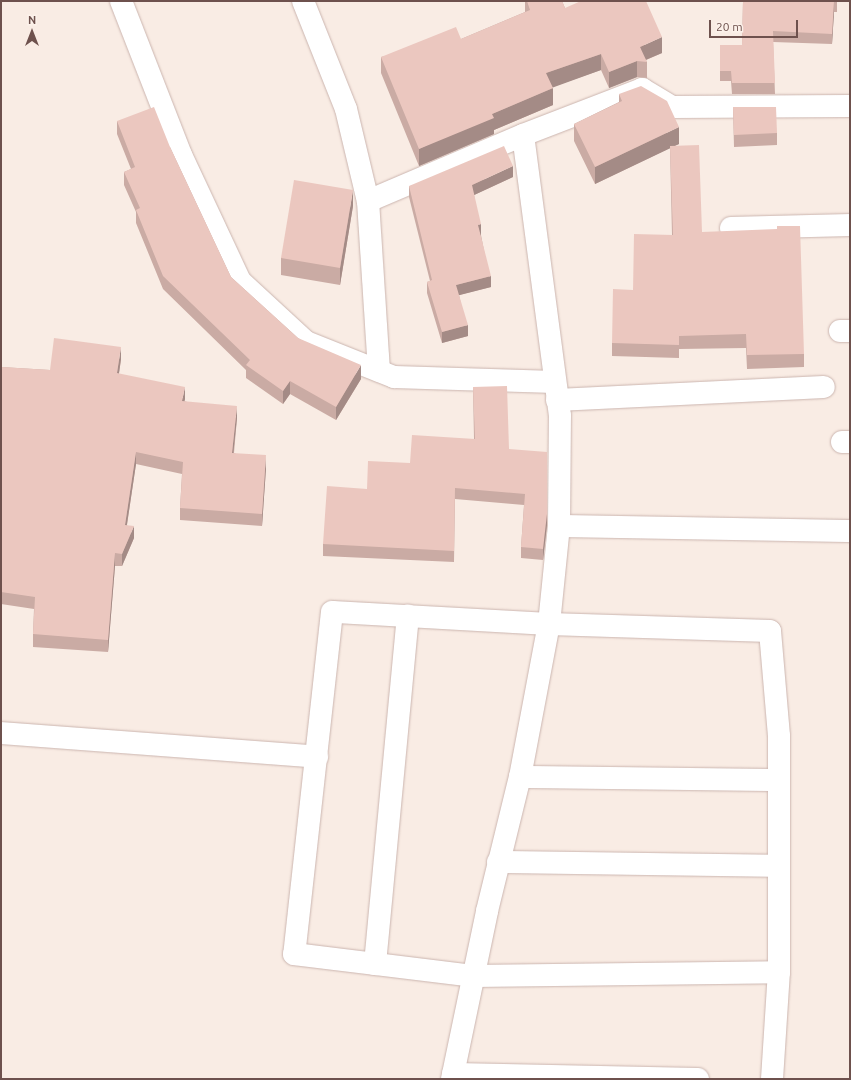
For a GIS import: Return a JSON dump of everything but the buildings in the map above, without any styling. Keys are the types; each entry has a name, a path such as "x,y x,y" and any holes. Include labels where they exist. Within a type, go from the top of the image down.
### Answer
{"street":[{"path":"121,1 181,155 240,281 306,342 394,377 556,391 824,387"},
{"path":"303,1 346,109 368,201 379,371"},
{"path":"368,201 523,135 642,89 672,107 850,106"},
{"path":"523,135 560,416 559,526 549,624 520,777 498,862 452,1076 698,1079"},
{"path":"731,228 850,225"},
{"path":"559,526 850,531"},
{"path":"772,1079 779,972 779,736 770,631 549,624 332,612 294,954 473,976 779,972"},
{"path":"375,964 408,616"},
{"path":"1,733 317,757"},
{"path":"520,777 779,780"},
{"path":"498,862 779,866"}]}
